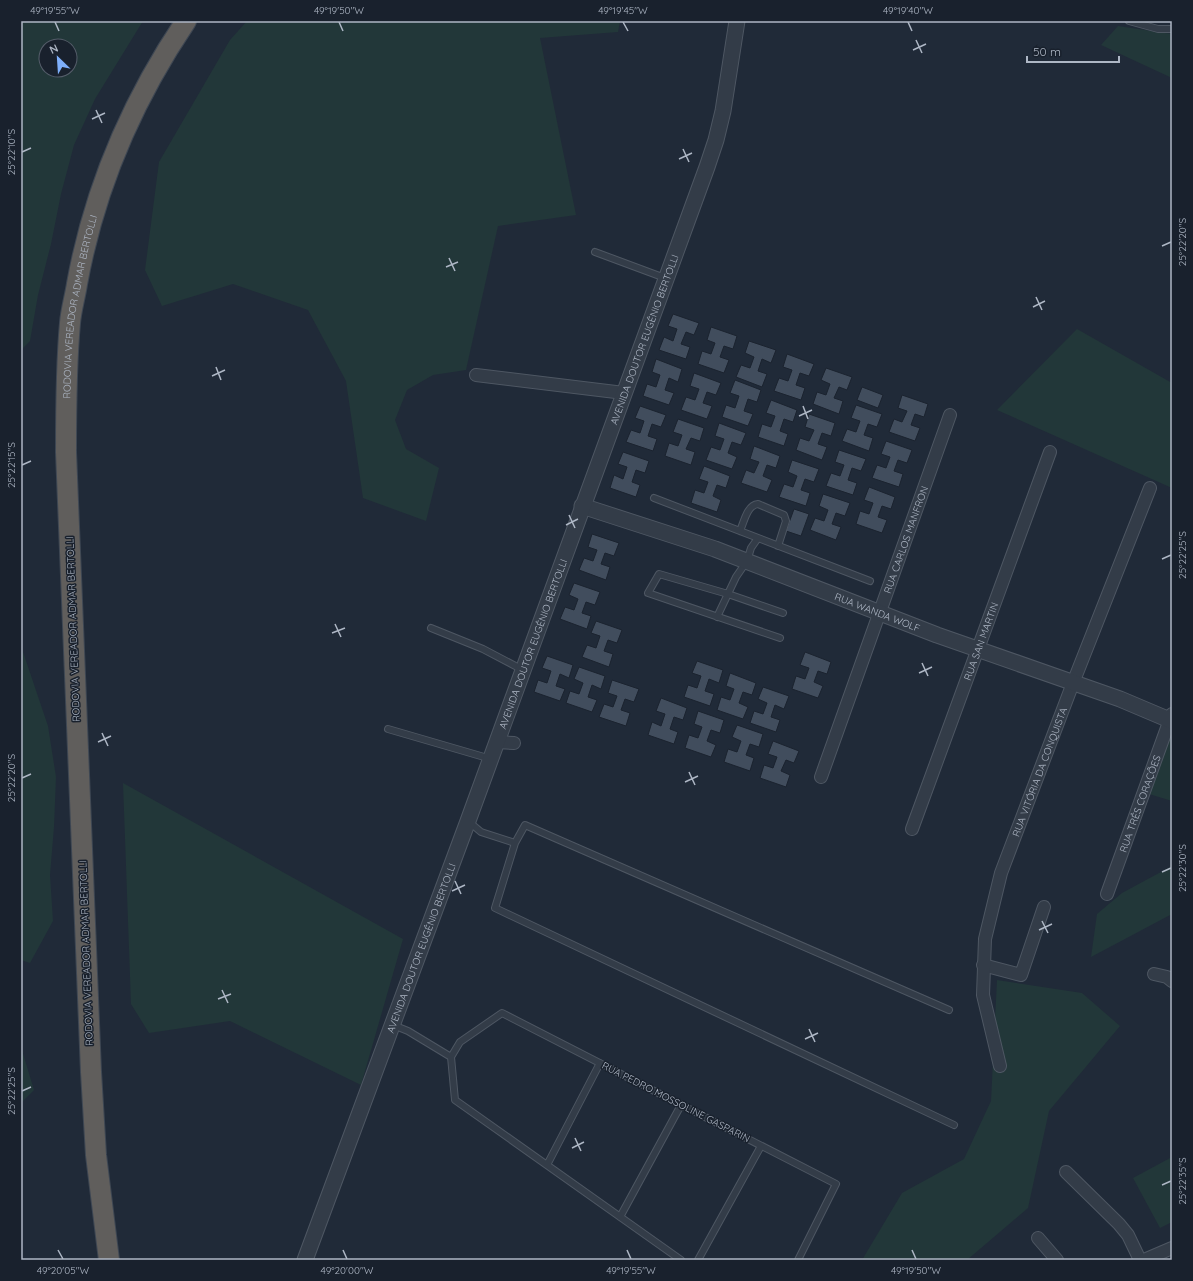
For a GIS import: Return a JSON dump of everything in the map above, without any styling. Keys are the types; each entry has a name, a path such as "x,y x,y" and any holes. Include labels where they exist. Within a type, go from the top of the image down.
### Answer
{"highway":[{"name":"RODOVIA VEREADOR ADMAR BERTOLLI","path":"109,1260 93,1117 66,452 66,386 70,321 82,256 98,198 117,147 141,96 186,21"}],"street":[{"name":"AVENIDA DOUTOR EUGÊNIO BERTOLLI","path":"305,1260 524,670 582,506 716,140 723,111 737,21"},
{"path":"476,375 624,393"},
{"name":"RUA CARLOS MANFRON","path":"821,777 950,415"},
{"name":"RUA SAN MARTIN","path":"912,829 1050,452"},
{"name":"RUA VITÓRIA DA CONQUISTA","path":"1000,1066 983,996 985,940 1001,873 1073,683 1150,488"},
{"name":"RUA WANDA WOLF","path":"582,506 715,549 937,635 1171,718"},
{"name":"RUA TRÊS CORAÇÕES","path":"1107,894 1171,718"},
{"path":"497,742 514,743"},
{"path":"984,965 1021,975 1044,907"},
{"path":"1154,974 1167,977 1172,981"},
{"path":"1066,1172 1119,1224 1128,1235 1140,1260"},
{"path":"1038,1238 1057,1260"},
{"path":"1144,1260 1172,1248"}],"lane":[{"path":"1129,21 1158,29 1172,30"},
{"path":"595,252 666,278"},
{"path":"654,498 870,581"},
{"path":"740,531 750,507 758,504 784,515 786,521 778,546"},
{"path":"717,617 736,577 747,561 751,548 758,538"},
{"path":"780,638 648,593 659,574 728,594 783,613"},
{"path":"431,628 483,650 524,670"},
{"path":"388,729 491,759"},
{"path":"468,821 481,832 515,843"},
{"path":"949,1010 525,825 515,843 495,908 954,1125"},
{"name":"RUA PEDRO MOSSOLINE GASPARIN","path":"451,1057 460,1042 502,1013 836,1184 798,1260"},
{"path":"393,1025 408,1031 451,1057 455,1100 681,1260"},
{"path":"547,1165 600,1063"},
{"path":"620,1217 680,1105"},
{"path":"698,1260 761,1146"}],"green space":[{"path":"21,21 143,21 95,99 74,145 61,194 51,244 38,295 30,341 21,350"},
{"path":"247,21 620,21 618,32 540,38 576,215 498,226 466,370 433,375 407,390 395,420 406,449 439,468 426,521 363,498 346,381 308,310 233,284 162,306 145,270 159,162 230,40"},
{"path":"1118,26 1172,34 1172,78 1101,45"},
{"path":"1077,329 1172,383 1172,488 997,410"},
{"path":"21,646 48,726 56,777 50,875 53,921 30,963 21,960"},
{"path":"1172,732 1172,801 1149,794"},
{"path":"123,783 403,939 361,1085 230,1021 149,1033 131,1004"},
{"path":"1172,866 1172,914 1091,957 1097,914 1122,893"},
{"path":"997,980 1082,993 1120,1026 1049,1111 1028,1208 967,1260 862,1260 902,1193 964,1159 991,1101"},
{"path":"21,1047 34,1090 21,1103"},
{"path":"1172,1157 1172,1222 1160,1228 1133,1178"}],"building":[{"path":"673,314 699,323 694,335 686,332 681,344 690,347 686,359 659,350 664,337 673,341 677,329 668,326"},
{"path":"711,327 737,336 733,349 724,346 720,357 729,360 724,373 698,364 702,351 711,354 715,343 707,340"},
{"path":"749,341 776,350 771,363 762,359 758,371 767,374 762,387 736,377 741,365 750,368 754,357 745,353"},
{"path":"787,354 814,364 809,376 800,373 796,385 805,388 801,400 774,391 779,378 788,381 792,370 783,367"},
{"path":"656,359 682,369 678,382 669,378 665,390 674,393 669,405 643,396 647,384 656,387 660,375 652,372"},
{"path":"826,368 852,377 847,390 839,387 834,398 843,401 839,414 813,404 817,392 826,395 830,384 821,380"},
{"path":"694,373 721,383 716,395 707,392 703,403 712,406 707,419 681,410 686,397 695,400 699,389 690,386"},
{"path":"735,380 761,390 757,402 748,399 744,411 753,414 748,426 722,417 726,405 735,408 739,396 730,393"},
{"path":"862,387 883,395 878,408 857,400"},
{"path":"902,395 928,404 924,417 915,414 911,425 920,428 915,441 889,432 894,419 902,422 907,411 898,408"},
{"path":"771,400 797,410 793,422 784,419 780,431 788,434 784,446 758,437 762,424 771,427 775,416 766,413"},
{"path":"856,405 882,414 877,427 868,424 864,435 873,438 869,451 842,441 847,429 856,432 860,421 851,418"},
{"path":"640,406 666,415 661,427 652,424 648,436 657,439 653,451 626,442 631,430 640,433 644,421 635,418"},
{"path":"809,414 835,423 831,436 822,433 818,444 827,447 822,460 796,450 800,438 809,441 814,430 805,427"},
{"path":"678,419 704,428 700,441 691,438 686,449 695,452 691,465 665,456 669,443 678,446 682,435 673,432"},
{"path":"719,423 746,433 741,445 732,442 728,453 737,457 732,469 706,460 711,447 720,450 724,439 715,436"},
{"path":"886,441 912,450 907,463 898,460 894,471 903,474 899,487 872,478 877,465 886,468 890,457 881,454"},
{"path":"754,446 780,456 776,468 767,465 763,476 772,480 767,492 741,483 746,470 754,473 759,462 750,459"},
{"path":"839,450 866,459 861,471 852,468 848,480 857,483 853,495 826,486 831,473 840,476 844,465 835,462"},
{"path":"623,452 649,461 645,473 636,470 632,482 640,485 636,497 610,488 614,475 623,479 627,467 618,464"},
{"path":"792,460 819,469 814,482 805,479 801,490 810,493 806,506 779,497 784,484 793,487 797,476 788,472"},
{"path":"704,466 730,476 726,488 717,485 713,496 721,500 717,512 691,503 695,490 704,493 708,482 699,479"},
{"path":"869,487 895,497 891,509 882,506 878,517 887,520 882,533 856,524 860,511 869,514 873,503 864,500"},
{"path":"823,494 850,503 845,516 836,513 832,524 841,527 836,540 810,530 815,518 824,521 828,510 819,506"},
{"path":"794,509 809,514 801,536 786,531"},
{"path":"592,534 619,543 614,556 605,553 601,564 610,567 606,580 579,570 584,558 593,561 597,550 588,547"},
{"path":"574,583 600,592 595,605 586,602 582,613 591,616 587,629 560,619 565,607 574,610 578,599 569,595"},
{"path":"596,621 622,630 617,643 608,640 604,651 613,654 609,667 582,657 587,645 596,648 600,636 591,633"},
{"path":"805,652 831,662 827,674 818,671 814,682 823,686 818,698 792,689 796,676 805,679 809,668 800,665"},
{"path":"547,656 573,665 569,678 560,674 556,686 565,689 560,701 534,692 538,680 547,683 551,671 542,668"},
{"path":"697,661 723,670 719,683 709,679 705,691 714,694 710,706 684,697 688,685 697,688 701,676 692,673"},
{"path":"579,667 605,676 601,689 592,685 588,697 597,700 592,712 566,703 570,691 579,694 583,683 574,679"},
{"path":"730,673 756,683 752,695 743,692 739,703 748,707 743,719 717,710 721,697 730,700 734,689 726,686"},
{"path":"612,680 639,689 634,702 625,699 621,710 630,713 626,726 599,717 604,704 613,707 617,696 608,693"},
{"path":"763,687 789,696 784,709 775,705 771,717 780,720 776,732 750,723 754,711 763,714 767,703 758,699"},
{"path":"661,698 687,708 683,720 674,717 670,729 678,732 674,744 648,735 652,722 661,726 665,714 656,711"},
{"path":"698,711 724,720 720,733 711,730 707,741 716,745 711,757 685,748 689,735 698,738 702,727 694,724"},
{"path":"737,725 763,734 759,747 750,744 746,755 754,758 750,771 724,762 728,749 737,752 741,741 732,737"},
{"path":"773,741 799,751 794,763 786,760 781,771 790,775 786,787 760,778 764,765 773,768 777,757 768,754"}]}
